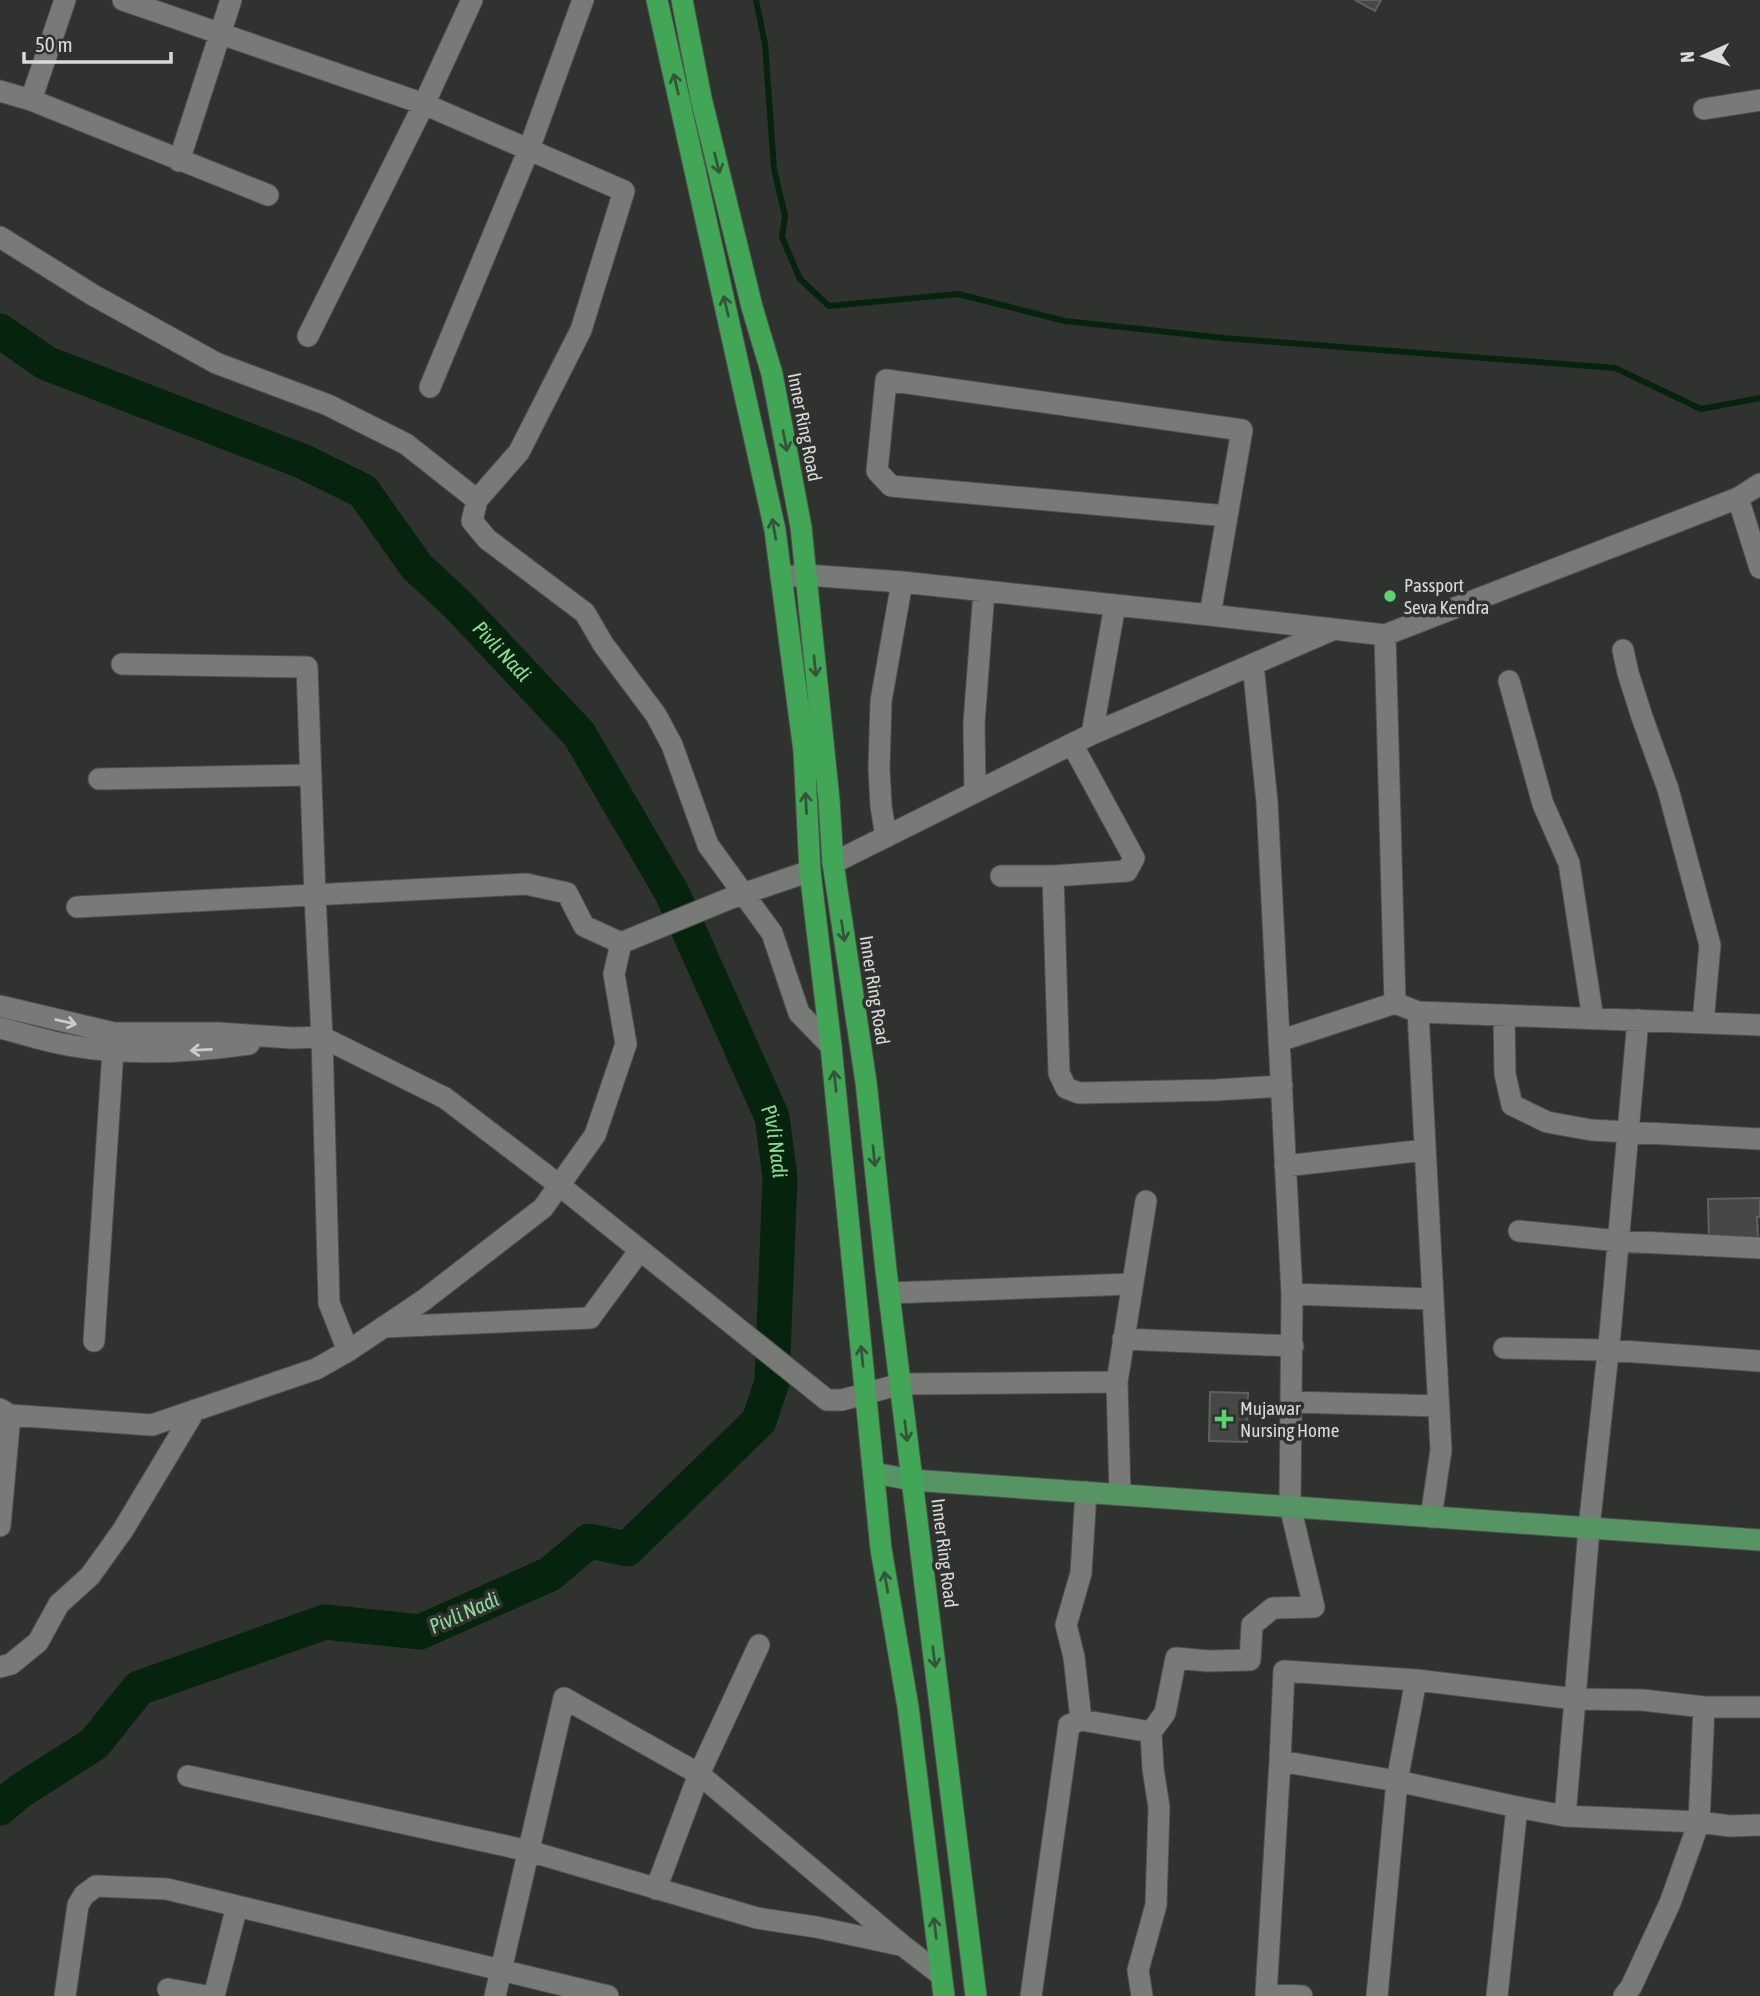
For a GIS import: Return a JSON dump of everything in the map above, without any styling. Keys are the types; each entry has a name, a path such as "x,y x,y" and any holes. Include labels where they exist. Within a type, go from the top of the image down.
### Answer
{"highway":[{"path":"657,0 775,530 804,751 810,871 831,1046 881,1549 908,1707 943,1985"},
{"name":"Inner Ring Road","path":"682,0 701,98 752,307 772,374 801,527 833,863 866,1082 889,1293 976,1996"}],"main road":[{"path":"874,1473 912,1480 1760,1540"}],"street":[{"path":"31,100 65,0"},
{"path":"123,0 424,104 624,191 581,330 519,452 477,500 472,521 487,539 585,613 603,644 656,715 671,746 708,845 738,896 772,933 799,1013 831,1046"},
{"path":"179,161 231,0"},
{"path":"308,336 424,104 472,0"},
{"path":"430,387 529,149 583,0"},
{"path":"0,91 31,100 268,195"},
{"path":"1704,108 1760,100"},
{"path":"0,237 93,295 216,363 328,405 407,444 477,500"},
{"path":"1210,615 1242,430 886,380 877,471 891,486 1227,516"},
{"path":"781,577 806,575 902,582 1385,635 1738,498 1760,484"},
{"path":"1738,498 1760,568"},
{"path":"886,837 879,768 881,701 902,582"},
{"path":"975,792 974,723 984,591"},
{"path":"1092,734 1115,605"},
{"path":"833,863 1092,734 1334,629"},
{"path":"1385,635 1395,1003"},
{"path":"1623,650 1642,717 1668,789 1710,945 1703,1023"},
{"path":"122,664 307,667 330,1303 348,1351"},
{"path":"1250,1660 1252,1625 1273,1608 1314,1607 1290,1507 1293,1294 1267,803 1253,664"},
{"path":"1509,681 1543,804 1569,863 1593,1019"},
{"path":"1001,876 1128,872 1134,858 1072,744"},
{"path":"99,779 311,775"},
{"path":"77,907 526,884 567,893 584,926 621,943 738,896 810,871"},
{"path":"1053,876 1059,1073 1066,1088 1079,1093 1282,1086"},
{"path":"0,1526 5,1412 152,1425 316,1369 424,1300 543,1208 595,1135 626,1044 614,974 621,943"},
{"path":"1279,1041 1395,1003 1418,1012 1760,1026"},
{"path":"0,1006 114,1042"},
{"path":"1418,1012 1441,1450 1431,1517"},
{"path":"1504,1015 1506,1074 1512,1105 1547,1122 1591,1130 1760,1139"},
{"path":"1566,1816 1589,1528 1619,1241 1638,1020"},
{"path":"0,1028 72,1046 114,1042 205,1050 293,1038 322,1037 445,1098 559,1185 827,1401 842,1400 901,1384 1117,1382"},
{"path":"94,1341 114,1042"},
{"path":"1285,1166 1424,1150"},
{"path":"1120,1494 1117,1382 1146,1201"},
{"path":"1518,1231 1619,1241 1760,1248"},
{"path":"381,1327 590,1318 640,1250"},
{"path":"889,1293 1132,1284"},
{"path":"1293,1294 1431,1299"},
{"path":"1123,1339 1293,1346"},
{"path":"1504,1348 1608,1350 1760,1361"},
{"path":"1292,1402 1439,1406"},
{"path":"0,1667 11,1664 38,1642 59,1604 90,1576 123,1530 195,1410"},
{"path":"1082,1720 1074,1657 1066,1625 1081,1573 1086,1492"},
{"path":"656,1889 699,1774 759,1645"},
{"path":"1142,1996 1138,1970 1156,1905 1159,1807 1151,1732 1165,1713 1175,1658 1208,1661 1250,1660 1284,1671 1416,1680 1575,1699 1642,1700 1704,1707 1760,1707"},
{"path":"1284,1671 1266,1995 1302,1996"},
{"path":"1377,1996 1397,1781 1416,1680"},
{"path":"495,1996 564,1698 699,1774 902,1945 943,1985"},
{"path":"1623,1996 1631,1987 1670,1903 1699,1822 1704,1707"},
{"path":"1031,1996 1069,1725 1082,1720 1151,1732"},
{"path":"1280,1761 1397,1781 1566,1816 1699,1822 1730,1826 1760,1825"},
{"path":"188,1776 529,1851 757,1918 902,1945"},
{"path":"1497,1996 1517,1807"},
{"path":"65,1996 78,1905 84,1895 96,1886 167,1889 608,1996"},
{"path":"214,1996 237,1906"},
{"path":"168,1989 206,1996"}],"building":[{"path":"1355,0 1381,0 1375,11"},
{"path":"1760,1198 1758,1238 1709,1240 1708,1199"},
{"path":"1210,1392 1248,1393 1247,1442 1209,1441"}],"waterway":[{"path":"756,0 765,44 774,169 785,216 782,237 800,279 829,306 958,294 1065,321 1224,338 1615,368 1701,409 1760,398"},
{"name":"Pivli Nadi","path":"0,331 46,363 302,461 363,491 417,567 458,605 579,734 672,893 772,1117 780,1177 772,1382 759,1421 627,1549 589,1541 550,1574 420,1632 325,1622 139,1688 94,1744 20,1791 0,1808"}],"place":[{"name":"Passport Seva Kendra","path":"1390,596"},
{"name":"Mujawar Nursing Home","path":"1224,1419"}]}
